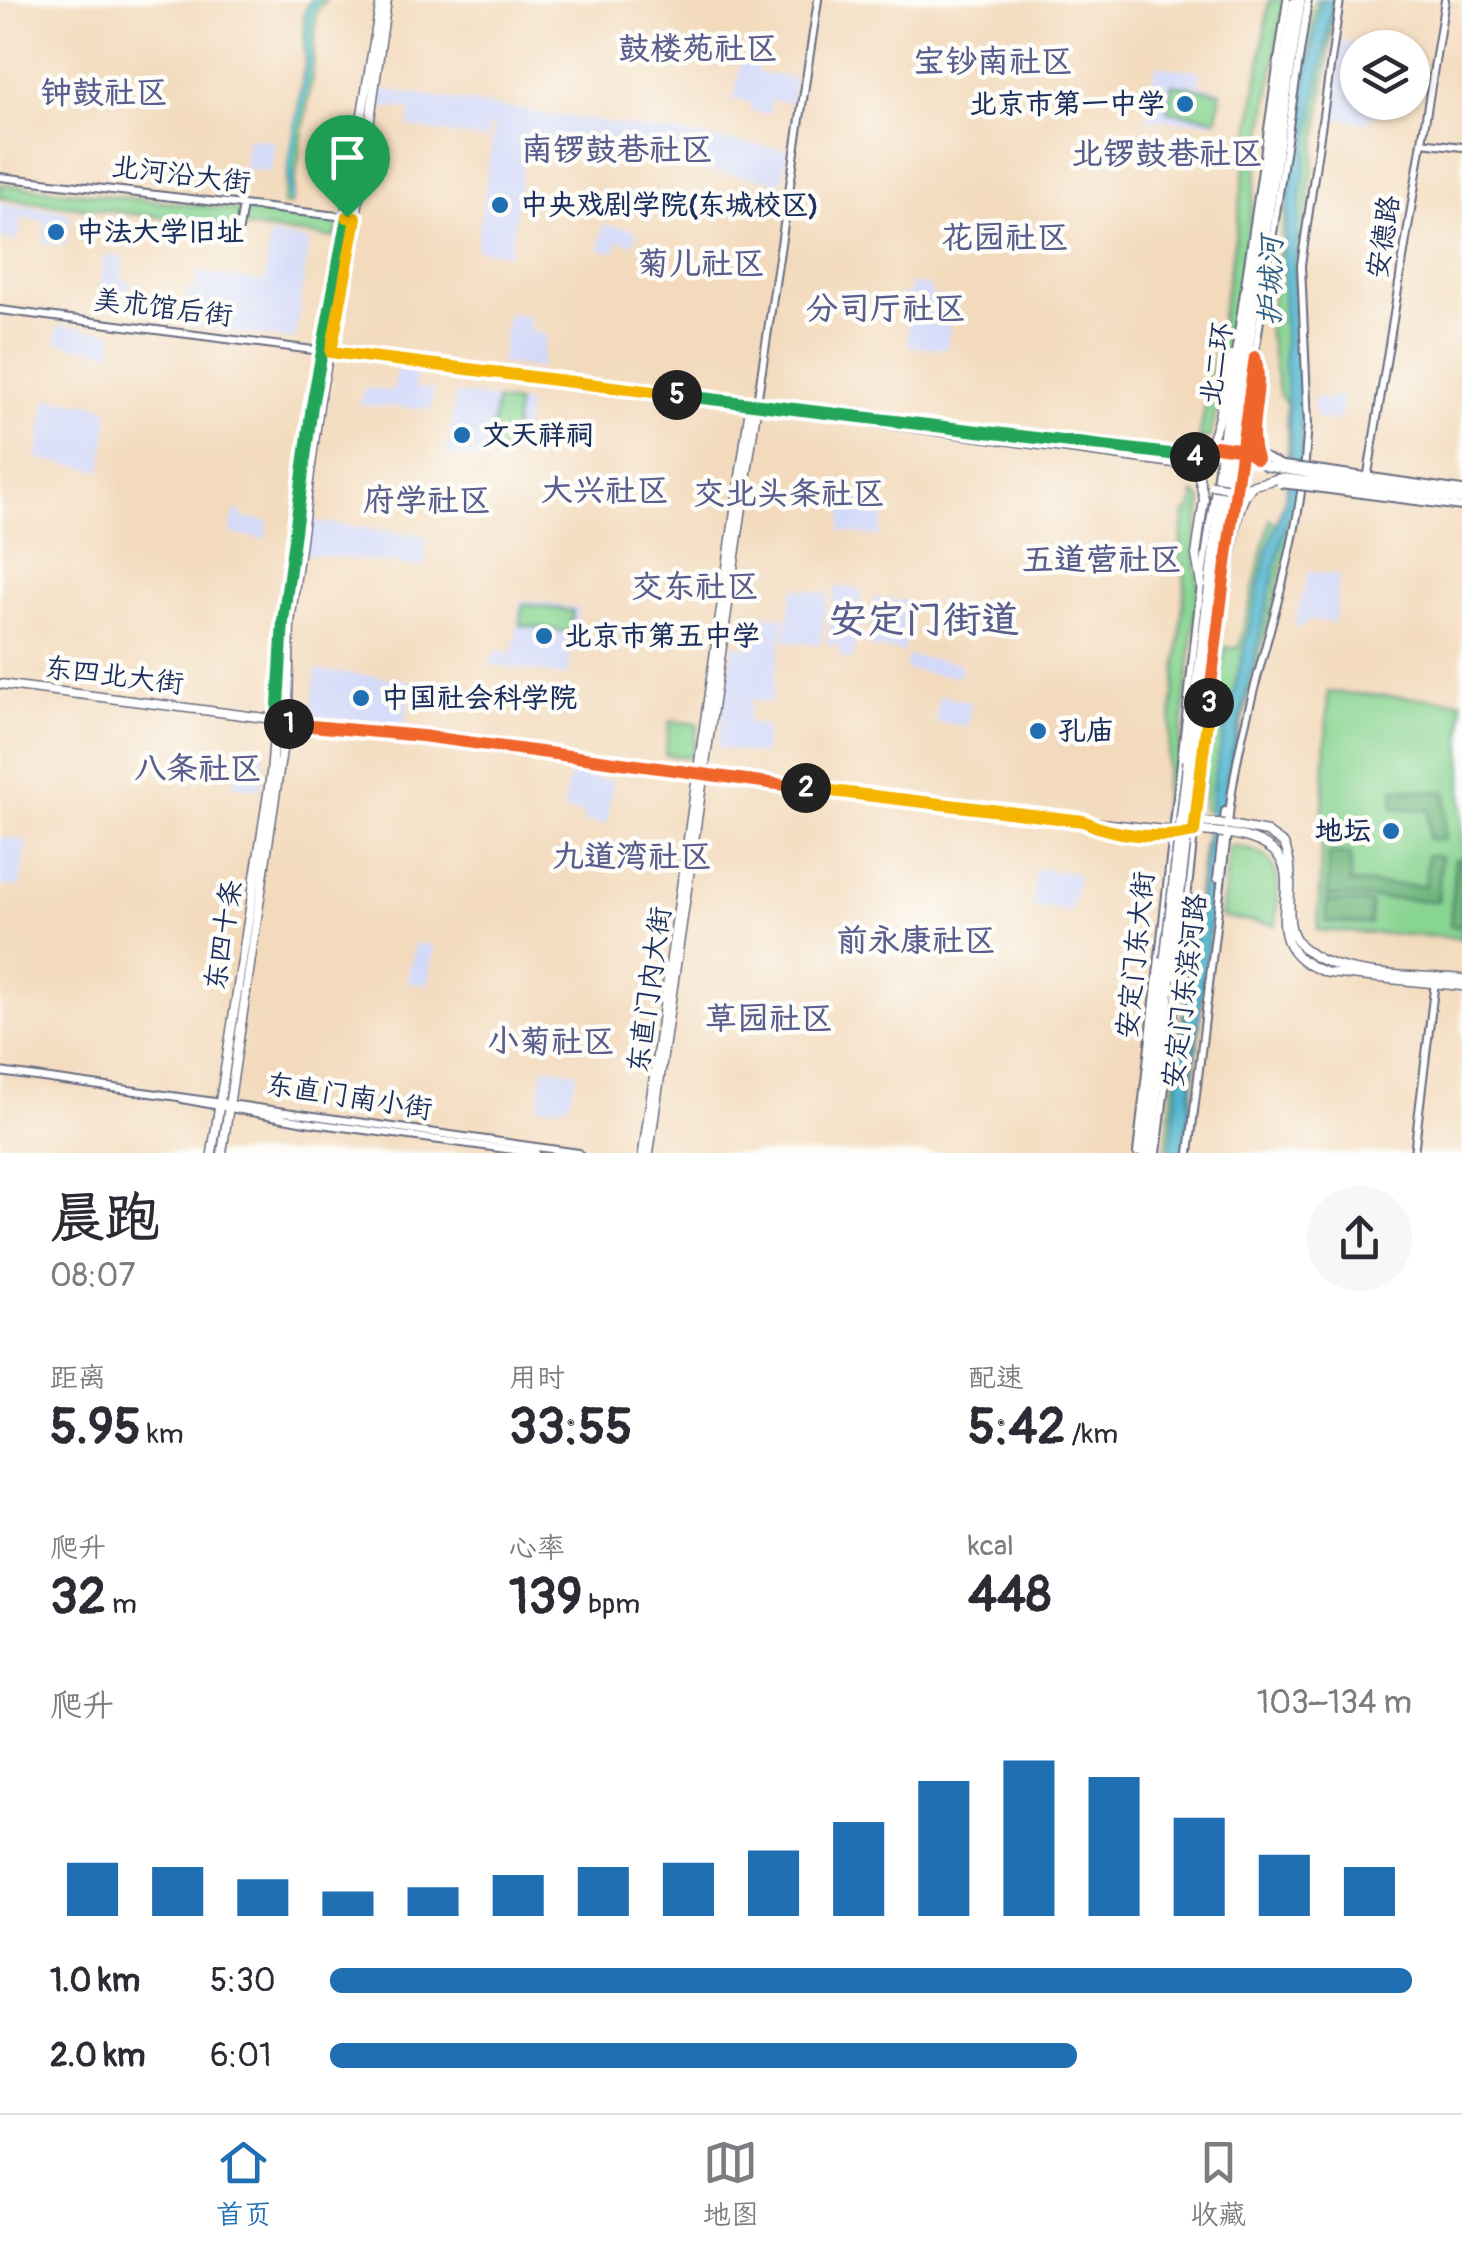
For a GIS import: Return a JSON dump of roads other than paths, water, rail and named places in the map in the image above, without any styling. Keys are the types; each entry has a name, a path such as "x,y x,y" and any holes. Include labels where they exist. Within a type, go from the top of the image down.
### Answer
{"highway":[{"name":"北二环","path":"1155,1114 1155,1049 1207,617 1294,0"},
{"name":"北二环","path":"1191,765 1199,666 1258,293 1294,0"},
{"path":"1277,137 1295,85"},
{"path":"1273,97 1277,137"},
{"path":"1244,282 1257,246"},
{"path":"1258,293 1260,323"},
{"path":"1201,584 1207,617"},
{"path":"1207,617 1220,587"},
{"path":"1188,705 1199,666"},
{"name":"北二环","path":"1147,1153 1168,1001 1169,957"},
{"path":"1145,1090 1155,1049"}],"main road":[{"name":"东四十条","path":"222,1153 225,1105 282,721 283,621 325,353 352,218 384,0"},
{"path":"325,353 1199,458 1216,446 1245,450 1281,474 1462,498"},
{"path":"1201,584 1196,555 1204,498 1199,458 1214,437 1223,379 1233,355"},
{"path":"1255,357 1259,378 1251,442 1259,458"},
{"name":"东直门内大街","path":"646,1153 754,406"},
{"path":"1200,479 1238,489 1254,487 1281,474"},
{"path":"1308,477 1368,478 1462,498"},
{"path":"1220,587 1233,560 1242,502 1254,487"},
{"name":"东四北大街","path":"0,684 1083,821 1096,828 1172,834 1198,827 1226,829 1262,840 1281,856 1286,873 1284,927 1289,942 1308,963 1328,972 1462,982"},
{"name":"东四十条","path":"212,1153 225,1105"}],"street":[{"path":"754,406 818,0"},
{"name":"安定门东大街","path":"1147,1153 1145,1090 1169,957 1183,934 1198,827 1188,705 1201,584 1273,97 1294,0"},
{"name":"安定门东大街","path":"1155,1114 1169,957 1162,930 1172,834 1191,765 1308,0"},
{"name":"安定门东滨河路","path":"1189,1153 1236,762 1295,527 1308,424 1300,266 1340,0"},
{"name":"安德路","path":"1368,478 1444,0"},
{"path":"1422,142 1462,147"},
{"name":"北河沿大街","path":"0,176 352,218"},
{"path":"239,230 243,205"},
{"name":"美术馆后街","path":"0,312 325,353"},
{"path":"1281,474 1308,477"},
{"path":"1218,898 1215,892 1228,784 1236,762"},
{"path":"1162,930 1183,934"},
{"path":"1414,1153 1436,980"},
{"path":"0,1072 167,1093 225,1105"},
{"name":"东直门南小街","path":"225,1105 536,1153"},
{"name":"东直门南小街","path":"225,1105 579,1153"}],"water":[{"path":"1320,0 1333,0 1305,170 1294,272 1301,466 1228,771 1184,1153 1170,1153 1214,775 1268,548 1285,499 1291,449 1284,359 1283,258 1293,162"}],"waterway":[{"path":"290,200 291,160 309,61 309,10 316,0"}],"place":[{"name":"北京市第一中学","path":"1185,104"},
{"name":"中央戏剧学院(东城校区)","path":"500,205"},
{"name":"中法大学旧址","path":"56,232"},
{"name":"文天祥祠","path":"462,435"},
{"name":"北京市第五中学","path":"544,636"},
{"name":"中国社会科学院","path":"361,698"},
{"name":"孔庙","path":"1038,731"},
{"name":"地坛","path":"1391,831"}],"district":[{"name":"鼓楼苑社区","path":"698,49"},
{"name":"宝钞南社区","path":"993,62"},
{"name":"钟鼓社区","path":"104,93"},
{"name":"南锣鼓巷社区","path":"617,150"},
{"name":"北锣鼓巷社区","path":"1167,154"},
{"name":"花园社区","path":"1005,238"},
{"name":"菊儿社区","path":"701,264"},
{"name":"分司厅社区","path":"886,309"},
{"name":"大兴社区","path":"605,491"},
{"name":"交北头条社区","path":"789,494"},
{"name":"府学社区","path":"427,501"},
{"name":"五道营社区","path":"1102,560"},
{"name":"交东社区","path":"695,587"},
{"name":"安定门街道","path":"924,620"},
{"name":"八条社区","path":"198,769"},
{"name":"九道湾社区","path":"632,857"},
{"name":"前永康社区","path":"916,941"},
{"name":"草园社区","path":"769,1019"},
{"name":"小菊社区","path":"551,1042"}],"water label":[{"name":"护城河","path":"1271,281"}]}
